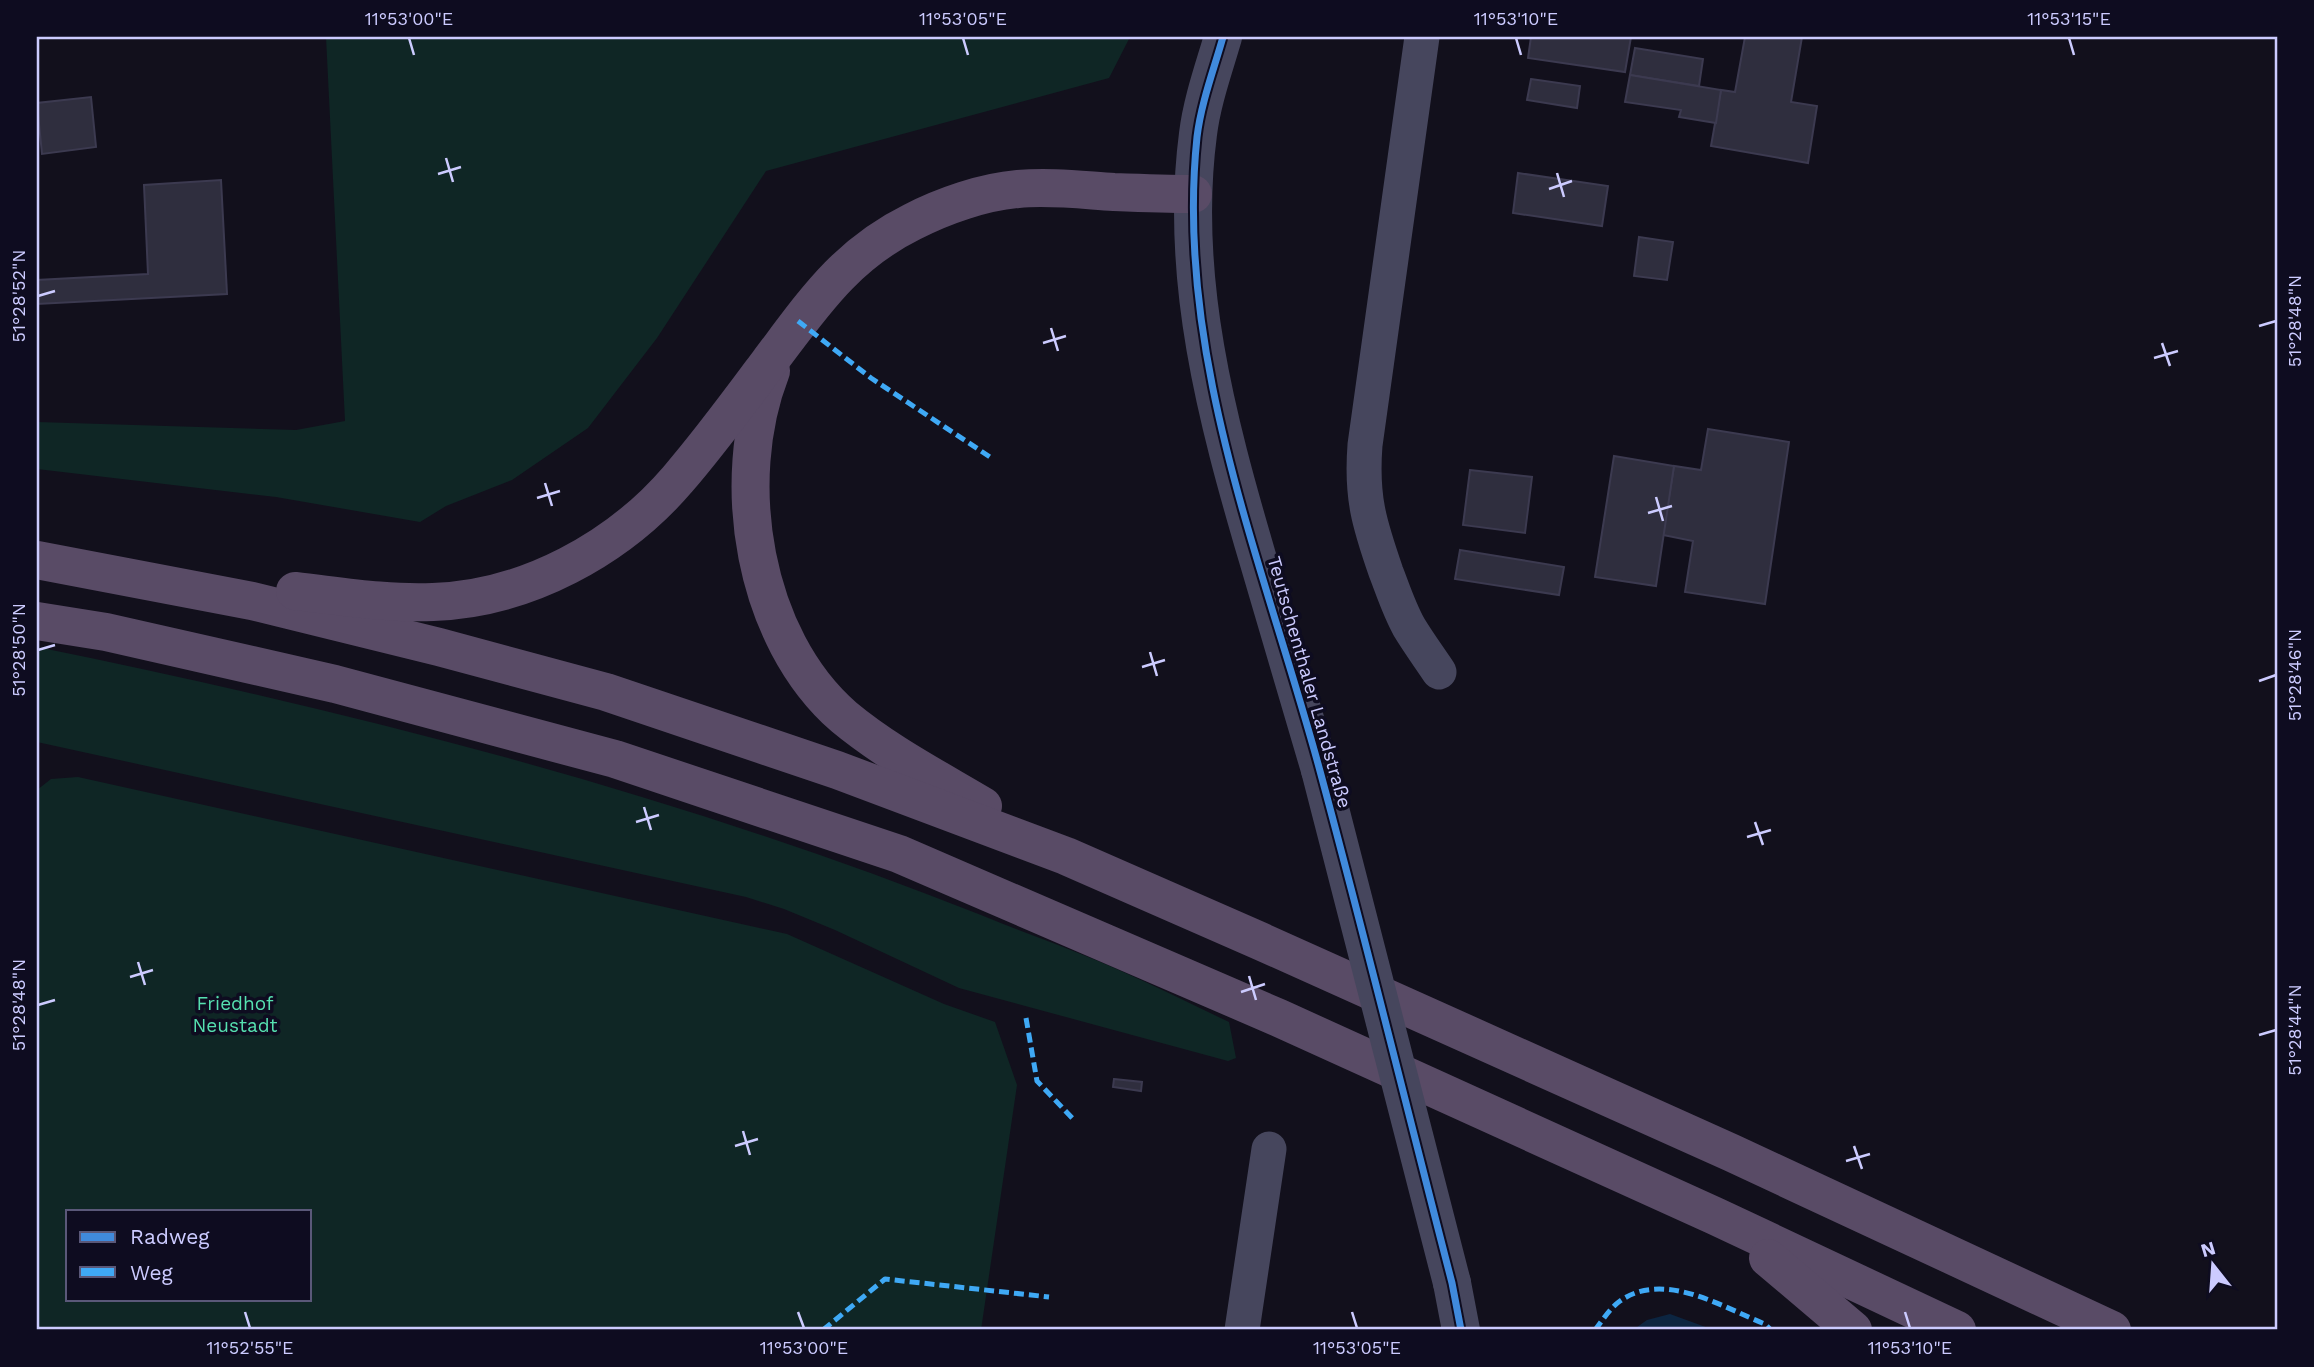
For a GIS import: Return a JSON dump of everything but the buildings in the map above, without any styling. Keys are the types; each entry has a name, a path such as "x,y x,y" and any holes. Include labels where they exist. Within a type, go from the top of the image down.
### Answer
{"highway":[{"path":"91,569 408,602 436,602 470,597 529,583 563,568 597,548 629,526 655,502 694,459 815,300 845,268 890,234 962,202 1015,189 1193,194"},
{"path":"781,346 766,383 758,418 753,450 751,496 757,554 764,583 775,617 790,645 821,692 843,715 871,737 1066,856"},
{"path":"37,560 266,604 606,692 837,770 1066,856 1272,946 1719,1148 2112,1330"},
{"path":"37,621 106,632 335,684 615,759 899,854 1279,1018 1957,1330"},
{"path":"1714,1216 1791,1276 1853,1330"}],"street":[{"name":"Teutschenthaler Landstraße","path":"1223,37 1198,133 1193,194 1200,321 1216,401 1241,499 1320,770 1452,1283 1461,1330"},
{"path":"1422,37 1365,445 1363,476 1365,501 1372,530 1397,602 1408,626 1438,672"},
{"path":"1242,1330 1269,1149"}],"green space":[{"path":"326,37 1130,37 1109,78 766,171 657,338 588,428 512,480 446,506 420,522 276,497 37,469 37,422 296,430 345,421"},
{"path":"37,647 396,728 633,794 750,831 866,871 1086,956 1148,983 1229,1022 1236,1058 1228,1061 959,988 835,930 746,897 37,742"},
{"name":"Friedhof Neustadt","path":"78,777 787,934 944,1004 995,1022 1017,1085 981,1330 37,1330 37,790 51,779"}],"water":[{"path":"1670,1314 1714,1330 1633,1330 1647,1320"}],"marked path":[{"path":"798,321 871,378 990,457"},
{"path":"1026,1018 1037,1081 1075,1121"},
{"path":"823,1330 885,1279 1049,1297"},
{"path":"1595,1330 1620,1301 1637,1292 1655,1289 1693,1294 1765,1324 1771,1330"}],"cycle path":[{"path":"1223,37 1199,124 1193,219 1199,299 1211,379 1250,537 1298,693 1337,835 1452,1283 1461,1330"}]}
